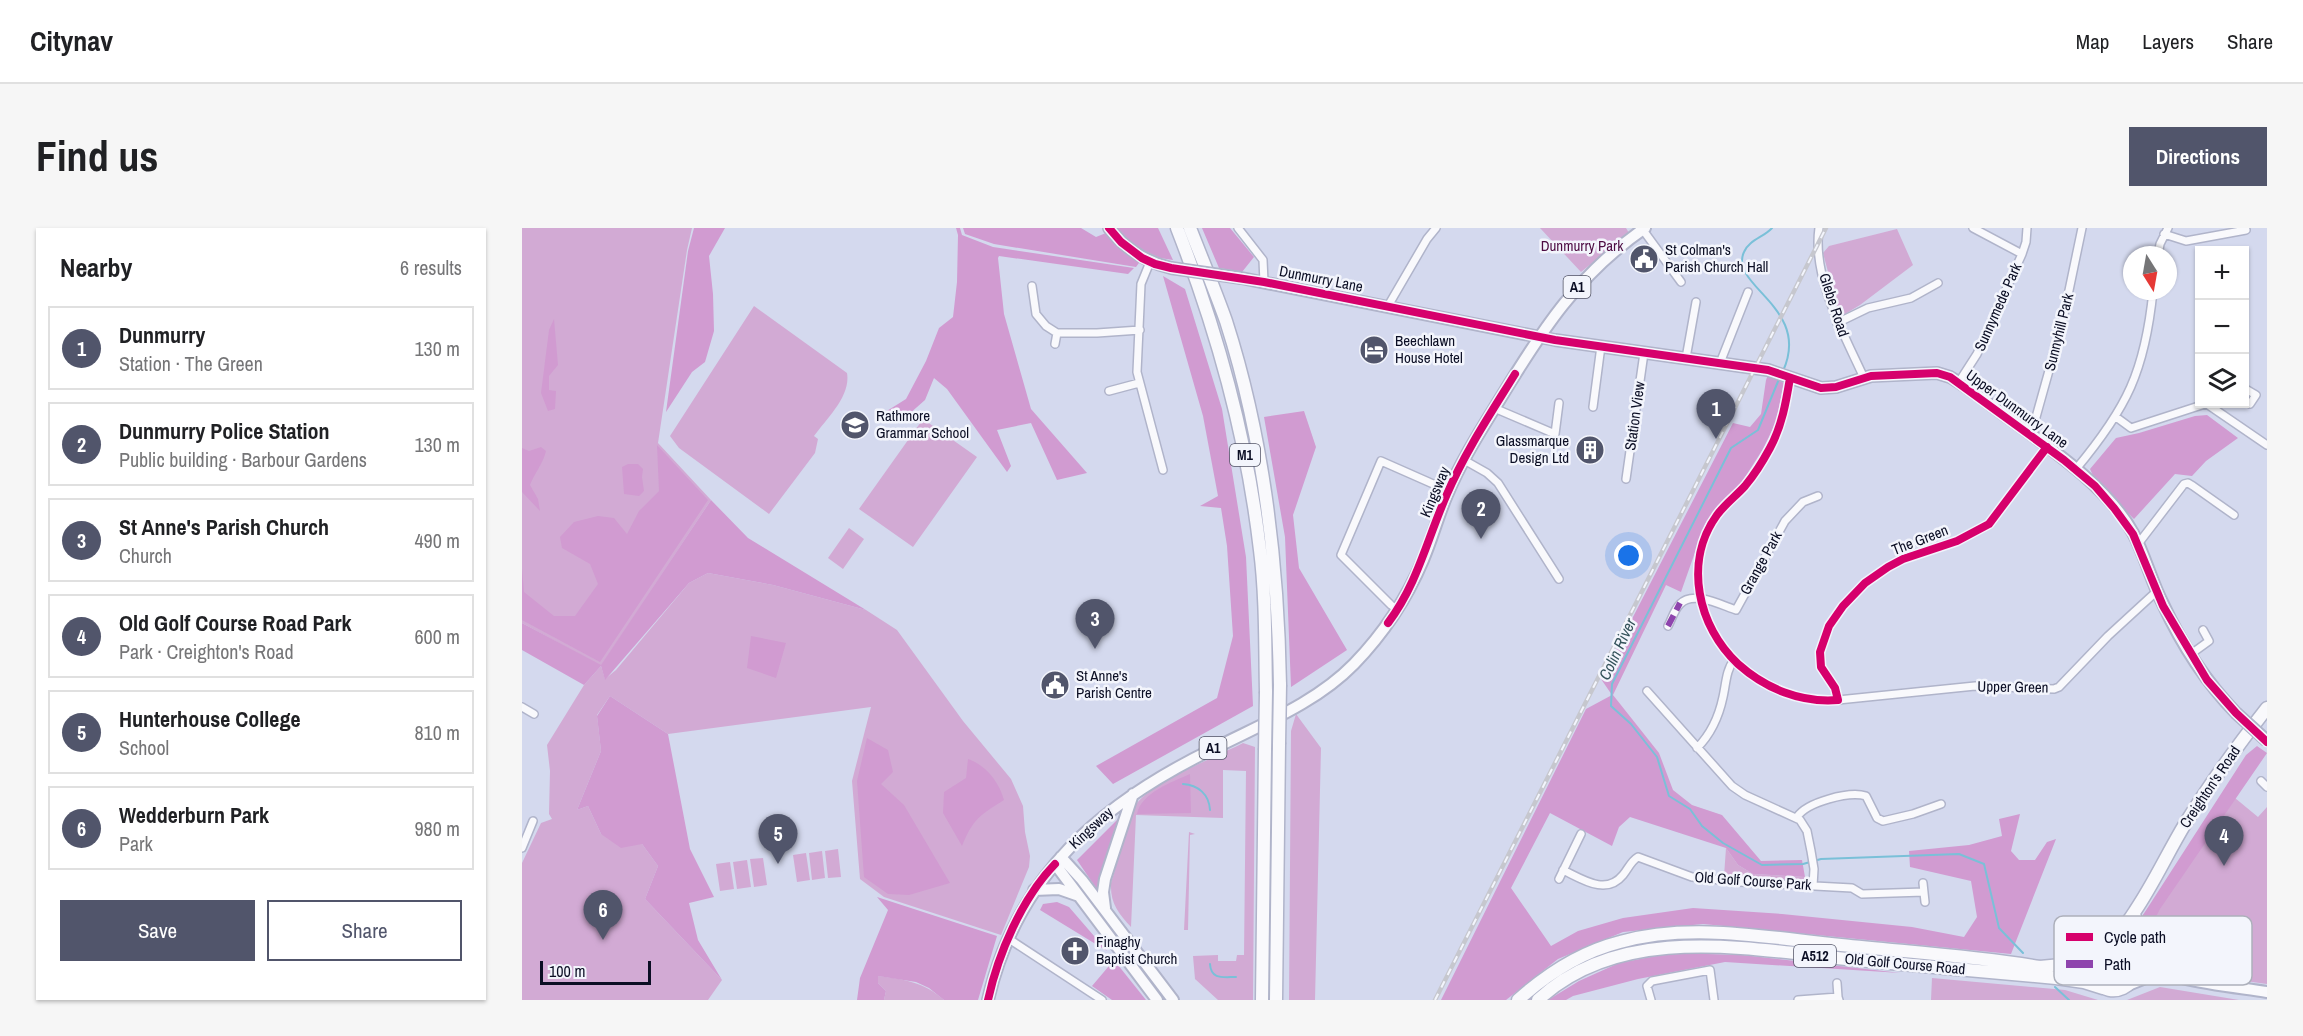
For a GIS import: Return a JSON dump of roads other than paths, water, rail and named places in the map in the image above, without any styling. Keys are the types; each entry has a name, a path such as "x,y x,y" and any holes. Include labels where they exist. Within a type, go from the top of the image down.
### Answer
{"highway":[{"name":"M1","path":"1177,228 1210,315 1239,423 1260,551 1264,601 1266,692 1262,1000"},
{"name":"M1","path":"1190,228 1213,285 1232,343 1262,470 1274,549 1280,685 1276,1000"},
{"name":"Creighton's Road","path":"2136,916 2185,823 2239,744 2267,708"},
{"name":"Creighton's Road","path":"2131,916 2142,902"},
{"name":"Old Golf Course Road","path":"1518,1000 1549,975 1585,954 1621,941 1666,934 1724,934 2018,963 2054,960"},
{"name":"Old Golf Course Road","path":"1538,1000 1573,975 1608,959 1642,951 1692,946 2054,978"},
{"name":"Old Golf Course Road","path":"2094,985 2103,988"},
{"path":"2098,985 2103,988"},
{"name":"A512","path":"2103,988 2117,990 2124,987"}],"street":[{"name":"Dunmurry Lane","path":"1109,228 1127,247 1150,262 1171,268 1264,282 1539,337"},
{"path":"1238,228 1263,261 1264,282"},
{"path":"1388,306 1427,239 1436,228"},
{"name":"Glebe Road","path":"1819,228 1820,262 1837,323 1864,378"},
{"path":"1973,228 2022,254"},
{"name":"Sunnymede Park","path":"1959,382 1977,354 2022,254 2027,228"},
{"name":"Sunnyhill Park","path":"2031,435 2062,324 2082,228"},
{"path":"1638,230 1681,282"},
{"name":"Kingsway","path":"1058,860 1108,812 1133,794 1177,766 1295,707 1332,683 1370,647 1398,610 1422,562 1449,491 1464,460 1539,337 1580,283 1638,230"},
{"path":"2161,246 2166,231 2186,241 2246,230"},
{"path":"1150,262 1141,284 1137,372 1163,470"},
{"path":"1837,323 1868,308 1911,298 1938,283"},
{"path":"1032,286 1036,314 1046,326 1057,333 1140,330"},
{"path":"1720,363 1748,292"},
{"path":"2076,469 2116,417 2133,384 2144,351 2152,300"},
{"path":"1686,358 1696,302"},
{"path":"1055,344 1057,333"},
{"name":"Upper Dunmurry Lane","path":"1539,337 1774,371 1808,385 1828,388 1864,378 1937,373 1959,382 2076,469 2114,508 2138,544 2157,591 2207,680 2236,713 2267,742"},
{"path":"1593,407 1601,346"},
{"name":"Station View","path":"1626,479 1644,352"},
{"path":"1789,377 1782,420 1771,446 1745,486 1718,514 1705,536 1699,562 1700,599 1714,636 1734,660 1750,674 1778,690 1814,700 1838,700"},
{"path":"1109,391 1139,383"},
{"path":"2249,391 2256,395 2250,404"},
{"path":"1494,408 1555,434 1559,403"},
{"path":"2116,417 2132,428 2195,408"},
{"path":"2212,408 2267,445"},
{"name":"The Green","path":"1838,700 1835,688 1821,667 1820,652 1829,626 1843,606 1865,583 1888,567 1903,559 1958,541 1989,524 2047,447"},
{"path":"1464,460 1487,473 1498,483 1559,579"},
{"path":"1398,610 1341,555 1381,461 1449,491"},
{"path":"2138,544 2184,484 2193,486 2234,515"},
{"name":"Grange Park","path":"1700,599 1736,610 1785,521 1803,502 1818,496"},
{"name":"Upper Green","path":"1838,700 1976,686 2054,689 2059,687 2108,636 2157,591"},
{"path":"1668,626 1680,603 1690,598 1700,599"},
{"path":"2191,654 2210,643 2203,630"},
{"path":"1697,748 1715,724 1722,704 1728,672 1734,660"},
{"path":"1647,691 1722,776 1745,795 1797,817 1807,831 1814,872 1813,886"},
{"path":"522,707 534,714"},
{"path":"2261,781 2267,787"},
{"path":"1105,911 1103,892 1105,879 1133,794"},
{"path":"1797,817 1811,804 1858,795 1866,796 1877,818 1883,821 1941,804"},
{"path":"522,848 532,821"},
{"path":"1559,879 1581,834"},
{"name":"Old Golf Course Park","path":"1563,870 1589,883 1607,885 1617,881 1638,857 1692,877 1852,888 1862,894 1924,892"},
{"path":"1058,860 1082,898 1157,1000"},
{"path":"1058,860 1076,872 1173,1000"},
{"name":"A1","path":"988,1000 1018,918 1034,890 1058,860"},
{"path":"1923,883 1924,902"},
{"path":"1034,890 1059,889 1082,898"},
{"path":"1009,939 1102,1000"},
{"path":"1651,1000 1647,986 1652,981 1710,970 1714,1000"},
{"path":"1798,1000 1839,998 1838,983"},
{"path":"2124,987 2129,985"},
{"path":"2226,985 2267,992"}],"waterway":[{"name":"Colin River","path":"1772,228 1746,248 1742,264 1747,276 1779,314 1787,330 1789,349 1783,371"},
{"name":"Colin River","path":"1779,379 1758,430 1731,448 1612,684 1611,706 1631,724 1657,757 1669,796 1690,809 1702,826 1723,843 1762,865 1803,864 1821,859 1959,854 1984,864 1999,928 2023,953"},
{"path":"1183,784 1202,791 1210,810"},
{"path":"1210,964 1215,975 1236,977"},
{"name":"Colin River","path":"2055,987 2069,1000"}],"railway":[{"path":"1435,1000 1826,228"}],"place":[{"name":"St Colman's Parish Church Hall","path":"1644,259"},
{"name":"Beechlawn House Hotel","path":"1374,350"},
{"name":"Rathmore Grammar School","path":"855,425"},
{"name":"Dunmurry","path":"1716,439"},
{"name":"Glassmarque Design Ltd","path":"1590,450"},
{"name":"Dunmurry Police Station","path":"1481,539"},
{"name":"St Anne's Parish Church","path":"1095,649"},
{"name":"St Anne's Parish Centre","path":"1055,685"},
{"name":"Hunterhouse College","path":"778,864"},
{"name":"Old Golf Course Road Park","path":"2224,866"},
{"name":"Wedderburn Park","path":"603,940"},
{"name":"Finaghy Baptist Church","path":"1075,951"}],"park label":[{"name":"Dunmurry Park","path":"1582,246"}]}
